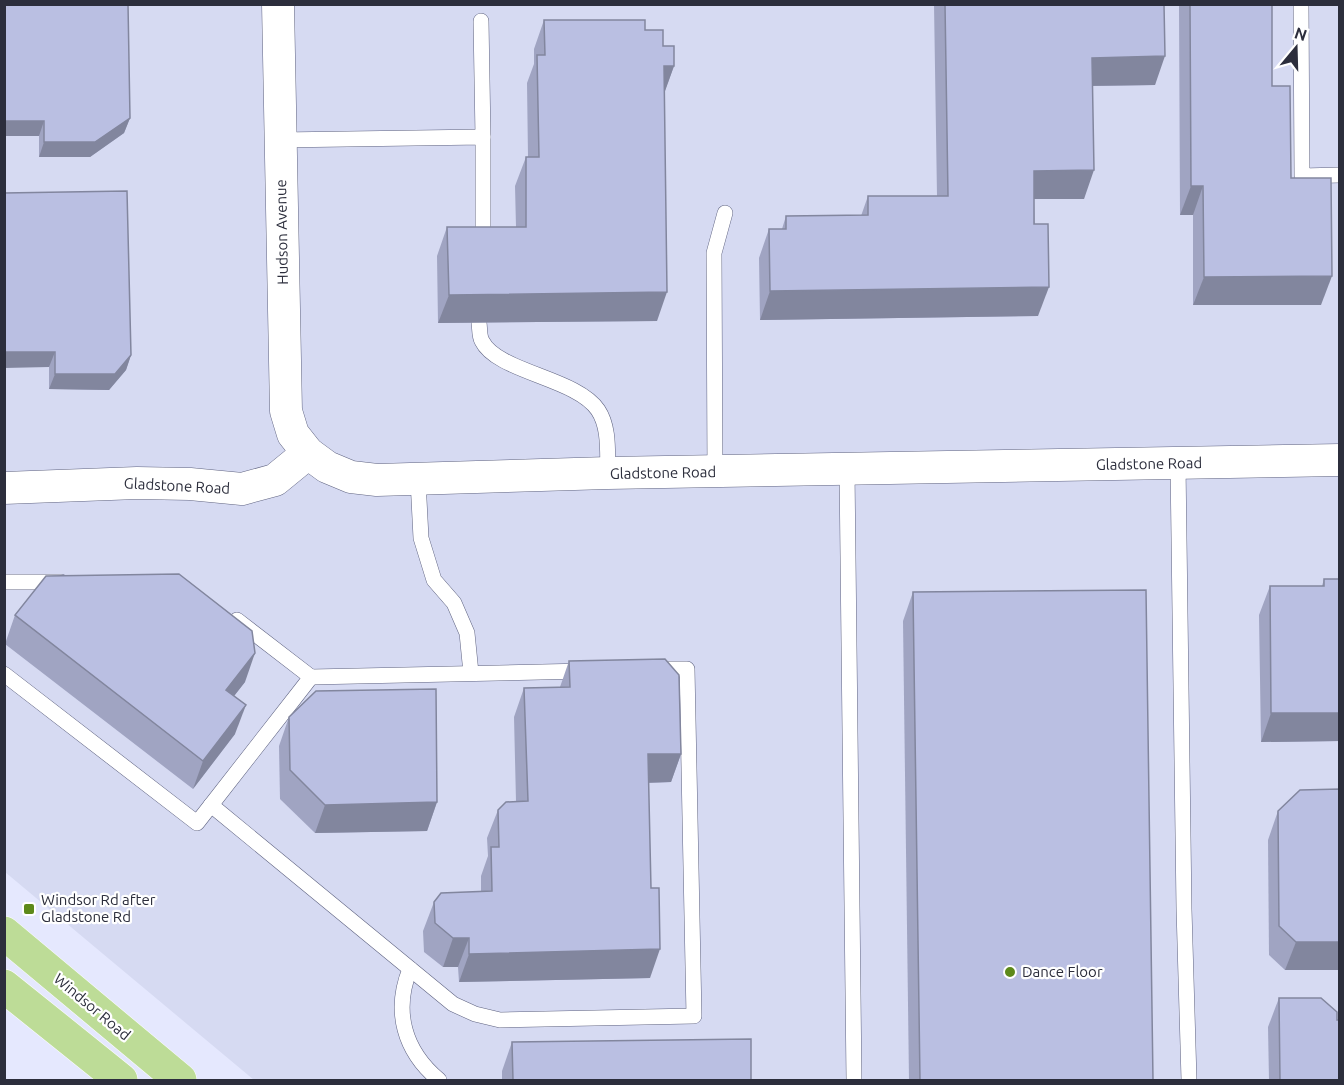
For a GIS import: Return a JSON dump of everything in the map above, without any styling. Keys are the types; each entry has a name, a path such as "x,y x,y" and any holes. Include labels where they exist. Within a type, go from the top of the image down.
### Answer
{"main road":[{"name":"Windsor Road","path":"4,933 180,1080"},
{"path":"4,986 121,1080"}],"street":[{"name":"Hudson Avenue","path":"278,4 286,411 293,434 308,453"},
{"name":"Gladstone Road","path":"4,488 137,483 190,484 242,489 275,480 308,453 327,467 351,477 377,480 608,473 1340,460"}],"lane":[{"path":"1300,4 1302,176 1340,175"},
{"path":"481,21 483,255"},
{"path":"280,140 483,137"},
{"path":"715,472 714,253 725,213"},
{"path":"479,323 481,340 494,355 585,396 599,411 606,431 608,473"},
{"path":"1179,464 1184,885 1189,1080"},
{"path":"847,470 854,1080"},
{"path":"418,480 421,538 434,580 454,603 467,633 471,673"},
{"path":"4,582 73,582"},
{"path":"222,608 310,677 603,670"},
{"path":"211,805 453,1004 475,1014 500,1020 694,1016 687,669 639,670"},
{"path":"4,674 197,823 310,677"},
{"path":"410,969 404,983 401,1002 403,1026 414,1052 429,1072 439,1080"}],"shaded area":[{"path":"4,5 1339,5 1339,1080 254,1080 5,872"}],"building":[{"path":"4,4 128,4 130,118 95,142 44,142 44,121 4,121"},
{"path":"945,4 1164,4 1165,56 1092,58 1094,170 1034,171 1034,224 1048,224 1049,287 770,291 769,229 786,229 786,216 868,215 868,196 948,196"},
{"path":"1190,4 1272,4 1272,86 1290,86 1291,178 1331,178 1332,276 1204,277 1203,186 1191,186"},
{"path":"544,20 645,20 645,30 663,30 663,46 674,46 674,66 664,66 667,292 449,295 447,227 526,227 526,157 539,157 537,55 545,55"},
{"path":"127,191 131,355 115,374 55,374 55,352 4,352 4,193"},
{"path":"179,574 252,631 255,653 226,690 246,705 203,761 15,615 46,576"},
{"path":"1324,579 1340,579 1340,713 1271,713 1270,586 1324,586"},
{"path":"1146,590 1153,1080 920,1080 913,592"},
{"path":"665,659 679,675 681,754 648,754 651,888 659,888 660,949 469,954 469,938 453,938 435,923 434,902 441,893 492,891 491,847 499,847 498,810 506,802 528,801 524,688 570,687 569,661"},
{"path":"436,689 437,802 325,805 290,770 289,717 316,691"},
{"path":"1340,789 1340,942 1296,942 1279,926 1278,811 1300,790"},
{"path":"1279,998 1321,998 1337,1012 1337,1020 1340,1020 1340,1080 1280,1080"},
{"path":"751,1039 751,1080 513,1080 512,1042"}],"place":[{"name":"Windsor Rd after Gladstone Rd","path":"29,909"},
{"name":"Dance Floor","path":"1010,972"}]}
